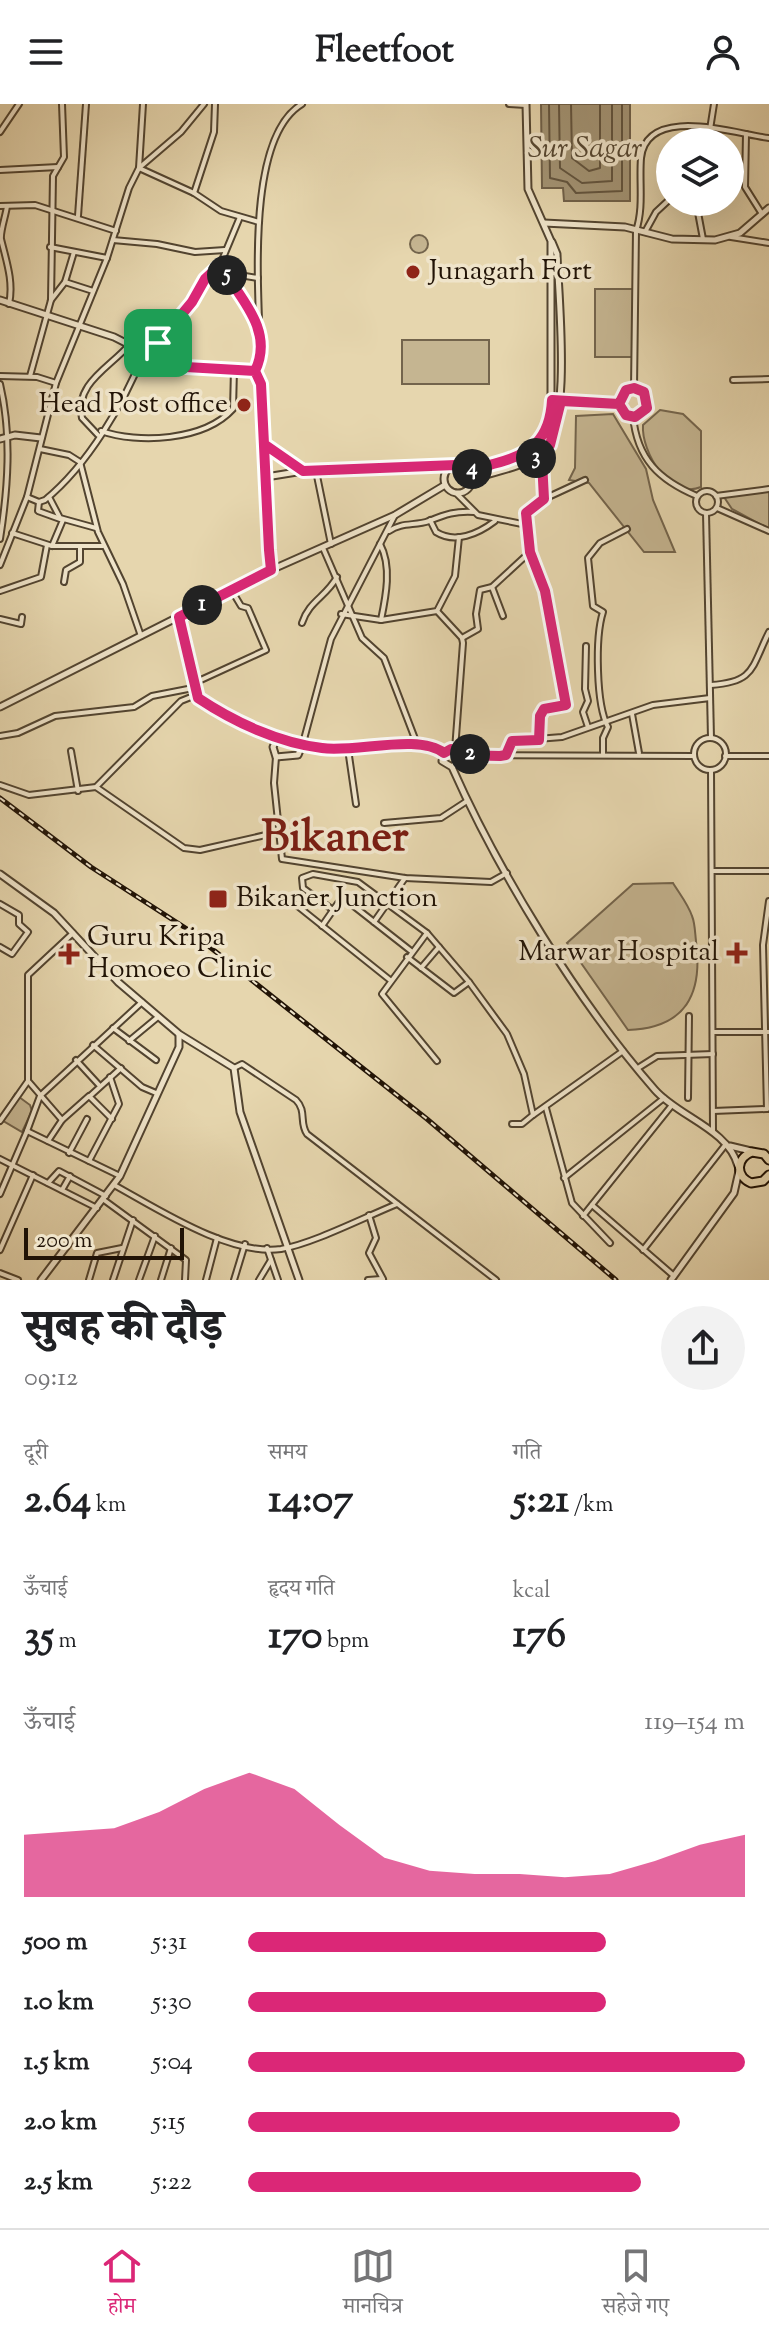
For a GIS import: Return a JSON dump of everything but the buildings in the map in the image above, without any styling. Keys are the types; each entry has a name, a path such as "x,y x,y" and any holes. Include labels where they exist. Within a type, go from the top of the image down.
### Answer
{"main road":[{"path":"765,1181 746,1181 739,1169 743,1157 752,1152 767,1155"}],"street":[{"path":"0,132 19,104"},
{"path":"30,376 51,300 53,176 64,157 62,104"},
{"path":"78,216 86,104"},
{"path":"0,565 27,497 56,383 107,258 139,168 143,104"},
{"path":"139,168 181,132 204,104"},
{"path":"194,193 214,132 215,104"},
{"path":"271,570 261,384 255,371 260,357 259,200 267,166 283,126 302,104"},
{"path":"472,479 536,457 550,445 561,401 557,254 528,189 526,105 509,104"},
{"path":"710,128 714,104"},
{"path":"634,388 636,230 646,141 659,128 711,125 769,138"},
{"path":"746,134 745,187 762,214"},
{"path":"0,170 59,167"},
{"path":"139,168 194,193 221,211 259,222"},
{"path":"0,206 53,209 116,231"},
{"path":"7,206 0,237 12,289 9,304"},
{"path":"731,237 769,208"},
{"path":"645,232 656,212"},
{"path":"699,216 703,240"},
{"path":"153,358 162,336 192,302 205,279 220,265 240,217"},
{"path":"544,223 636,230 672,239 731,237 769,243"},
{"path":"113,240 157,244 195,252 226,250"},
{"path":"266,477 303,471 453,465 469,469 513,459 536,446 548,428 552,400 551,241"},
{"path":"50,247 107,258"},
{"path":"51,300 65,282 74,252"},
{"path":"220,265 260,326"},
{"path":"225,272 259,278"},
{"path":"65,282 93,291"},
{"path":"0,300 130,344 153,358 186,367 255,371"},
{"path":"130,344 91,380 84,394 82,418 100,433 137,439 183,433 208,424 233,409 234,369"},
{"path":"27,497 39,502 49,497 80,462 124,401 144,353"},
{"path":"0,376 30,376 56,383"},
{"path":"733,380 769,379"},
{"path":"0,387 8,437 0,539"},
{"path":"634,388 644,392 648,399 643,413 633,416 626,415 619,404 622,394 634,388"},
{"path":"552,400 619,404"},
{"path":"633,416 647,463 660,476 697,496"},
{"path":"0,439 41,438"},
{"path":"264,444 303,471"},
{"path":"40,449 80,462"},
{"path":"536,457 542,461 544,499"},
{"path":"80,462 96,528 123,584 141,636"},
{"path":"453,465 444,475 445,485 474,512"},
{"path":"456,493 466,491 472,479 469,469"},
{"path":"316,471 331,544"},
{"path":"539,740 540,716 544,709 566,705 545,591 530,552 526,513 544,499 585,480"},
{"path":"0,707 271,570 395,515 445,485"},
{"path":"697,496 707,491 716,496 769,489"},
{"path":"697,496 696,506 706,513"},
{"path":"716,496 717,508"},
{"path":"49,497 56,515 63,520"},
{"path":"39,502 38,511 96,528"},
{"path":"706,513 717,508 769,531"},
{"path":"387,532 401,525 430,520 445,512 474,512 495,521 527,525"},
{"path":"706,513 711,738"},
{"path":"276,757 298,755 320,672 341,614 395,515"},
{"path":"0,591 41,577 49,546 63,520"},
{"path":"430,520 439,534 459,537 482,531 495,521"},
{"path":"603,754 603,738 608,727 599,674 603,612 593,606 588,558 600,543 627,529"},
{"path":"12,533 49,546 103,546"},
{"path":"437,611 455,576 459,537"},
{"path":"380,544 385,553 386,586 381,620"},
{"path":"64,582 66,570 80,562 80,546"},
{"path":"323,548 362,638 384,658 417,744"},
{"path":"462,638 478,629 478,594 484,587 492,587 530,552"},
{"path":"302,623 308,605 327,594 337,577"},
{"path":"492,587 503,616"},
{"path":"0,736 18,733 55,716 134,707 152,696 193,686 266,650 248,608 241,606 232,590"},
{"path":"341,614 381,620 437,611"},
{"path":"437,611 462,638 459,761 452,767"},
{"path":"0,619 21,624 22,617"},
{"path":"179,617 196,695 232,719 277,738 320,748 417,744 444,753 694,756"},
{"path":"711,685 736,683 744,679 769,632"},
{"path":"586,646 585,689 588,701 583,712 588,727"},
{"path":"0,785 29,795 96,787 181,701 196,695"},
{"path":"506,755 512,741 539,740 660,703 710,698"},
{"path":"632,714 639,753"},
{"path":"277,738 273,747 276,757 274,783 282,859 405,878 491,882 507,873"},
{"path":"711,738 720,743 725,756 721,765 711,770 698,765 694,756 698,743 711,738"},
{"path":"348,749 356,804"},
{"path":"71,751 78,791"},
{"path":"444,753 444,764 452,767 507,873 572,979 623,1051 672,1105 728,1145 752,1152"},
{"path":"725,756 769,756"},
{"path":"711,770 713,1134"},
{"path":"96,787 184,848 200,850 279,832"},
{"path":"384,823 441,818 467,801"},
{"path":"712,871 769,871"},
{"path":"0,874 54,913 118,982 179,1034 234,1068"},
{"path":"333,910 303,888 302,878 313,874 358,882 427,933 469,982 518,1055 533,1115"},
{"path":"374,922 405,878"},
{"path":"322,926 333,910 346,900 411,951"},
{"path":"713,1111 768,1109 766,941 769,901"},
{"path":"0,904 19,915 19,924 28,932 12,954 0,947"},
{"path":"295,904 390,980"},
{"path":"0,1121 28,1081 28,975 73,933"},
{"path":"427,933 382,991 383,997 437,1061"},
{"path":"421,968 439,947"},
{"path":"407,957 454,993 469,982"},
{"path":"0,1194 40,1096 142,1002"},
{"path":"129,1041 160,1016"},
{"path":"688,1098 689,1016"},
{"path":"112,1028 156,1060"},
{"path":"713,1032 768,1032"},
{"path":"41,1280 120,1176 179,1047 179,1034"},
{"path":"93,1045 142,1087 156,1093"},
{"path":"512,1124 522,1124 623,1051"},
{"path":"638,1068 657,1056 713,1054"},
{"path":"76,1060 100,1086"},
{"path":"234,1068 242,1064 296,1100 302,1107 303,1129 307,1134 496,1280"},
{"path":"48,1141 62,1120 121,1068"},
{"path":"234,1068 240,1112 299,1280"},
{"path":"89,1162 119,1101 110,1077"},
{"path":"28,1081 62,1120"},
{"path":"89,1096 112,1119"},
{"path":"564,1178 664,1098"},
{"path":"583,1217 672,1105"},
{"path":"546,1108 572,1203 610,1243"},
{"path":"69,1153 87,1119"},
{"path":"27,1131 120,1176"},
{"path":"592,1205 673,1278 734,1193 739,1169 728,1145"},
{"path":"643,1250 728,1145"},
{"path":"0,1159 97,1208"},
{"path":"48,1183 57,1171 105,1198 171,1248 188,1265 185,1280"},
{"path":"0,1250 33,1175"},
{"path":"0,1176 7,1179"},
{"path":"62,1190 70,1176"},
{"path":"734,1193 765,1181"},
{"path":"114,1185 217,1238 267,1248 286,1248 397,1204"},
{"path":"368,1280 383,1280 369,1253 376,1238 369,1215"},
{"path":"113,1280 133,1220"},
{"path":"139,1280 155,1236"},
{"path":"206,1280 217,1238"},
{"path":"234,1280 245,1244"},
{"path":"89,1280 97,1253 123,1248"},
{"path":"161,1280 171,1248"},
{"path":"267,1248 277,1279"},
{"path":"259,1280 271,1260"},
{"path":"0,1273 18,1280"}],"shaded area":[{"path":"415,235 423,235 428,244 426,251 415,253 410,248 410,240"},
{"path":"595,289 634,289 634,357 595,357"},
{"path":"402,340 489,340 489,384 402,384"},
{"path":"660,410 683,414 701,431 701,487 679,487 668,480 652,460 643,425"},
{"path":"613,414 646,469 653,500 675,552 644,552 589,483 569,480 575,468 576,416"},
{"path":"769,491 769,529 732,509 724,497"},
{"path":"673,883 694,922 697,960 693,992 677,1015 664,1023 628,1030 567,943 633,884"},
{"path":"15,1094 30,1105 32,1111 22,1132 0,1119"}],"water":[{"name":"Sur Sagar","path":"541,104 630,104 630,201 564,201 563,188 542,188"}],"railway":[{"path":"0,798 91,867 187,929 427,1119 616,1280"}],"place":[{"name":"Junagarh Fort","path":"413,272"},
{"name":"Head Post office","path":"244,405"},
{"name":"Bikaner Junction","path":"218,899"},
{"name":"Marwar Hospital","path":"737,953"},
{"name":"Guru Kripa Homoeo Clinic","path":"69,954"}],"district":[{"name":"Bikaner","path":"335,839"}],"route":[{"path":"158,343 153,358 167,364 255,371 261,384 264,444 268,502 269,550 271,570 179,617 193,688 198,698 239,723 277,738 320,748 380,748 417,744 444,753 451,749 460,755 500,756 506,755 508,743 512,741 539,740 540,716 544,709 566,705 545,591 530,552 528,536 526,513 544,499 542,461 536,457 550,445 556,432 561,401 619,404 626,390 634,388 644,392 648,399 647,408 635,417 626,415 619,404 552,400 546,433 536,446 513,459 496,463 469,469 456,465 303,471 264,444 261,392 261,384 258,375 255,371 260,357 260,326 220,265 205,279 192,302 158,343"}]}
